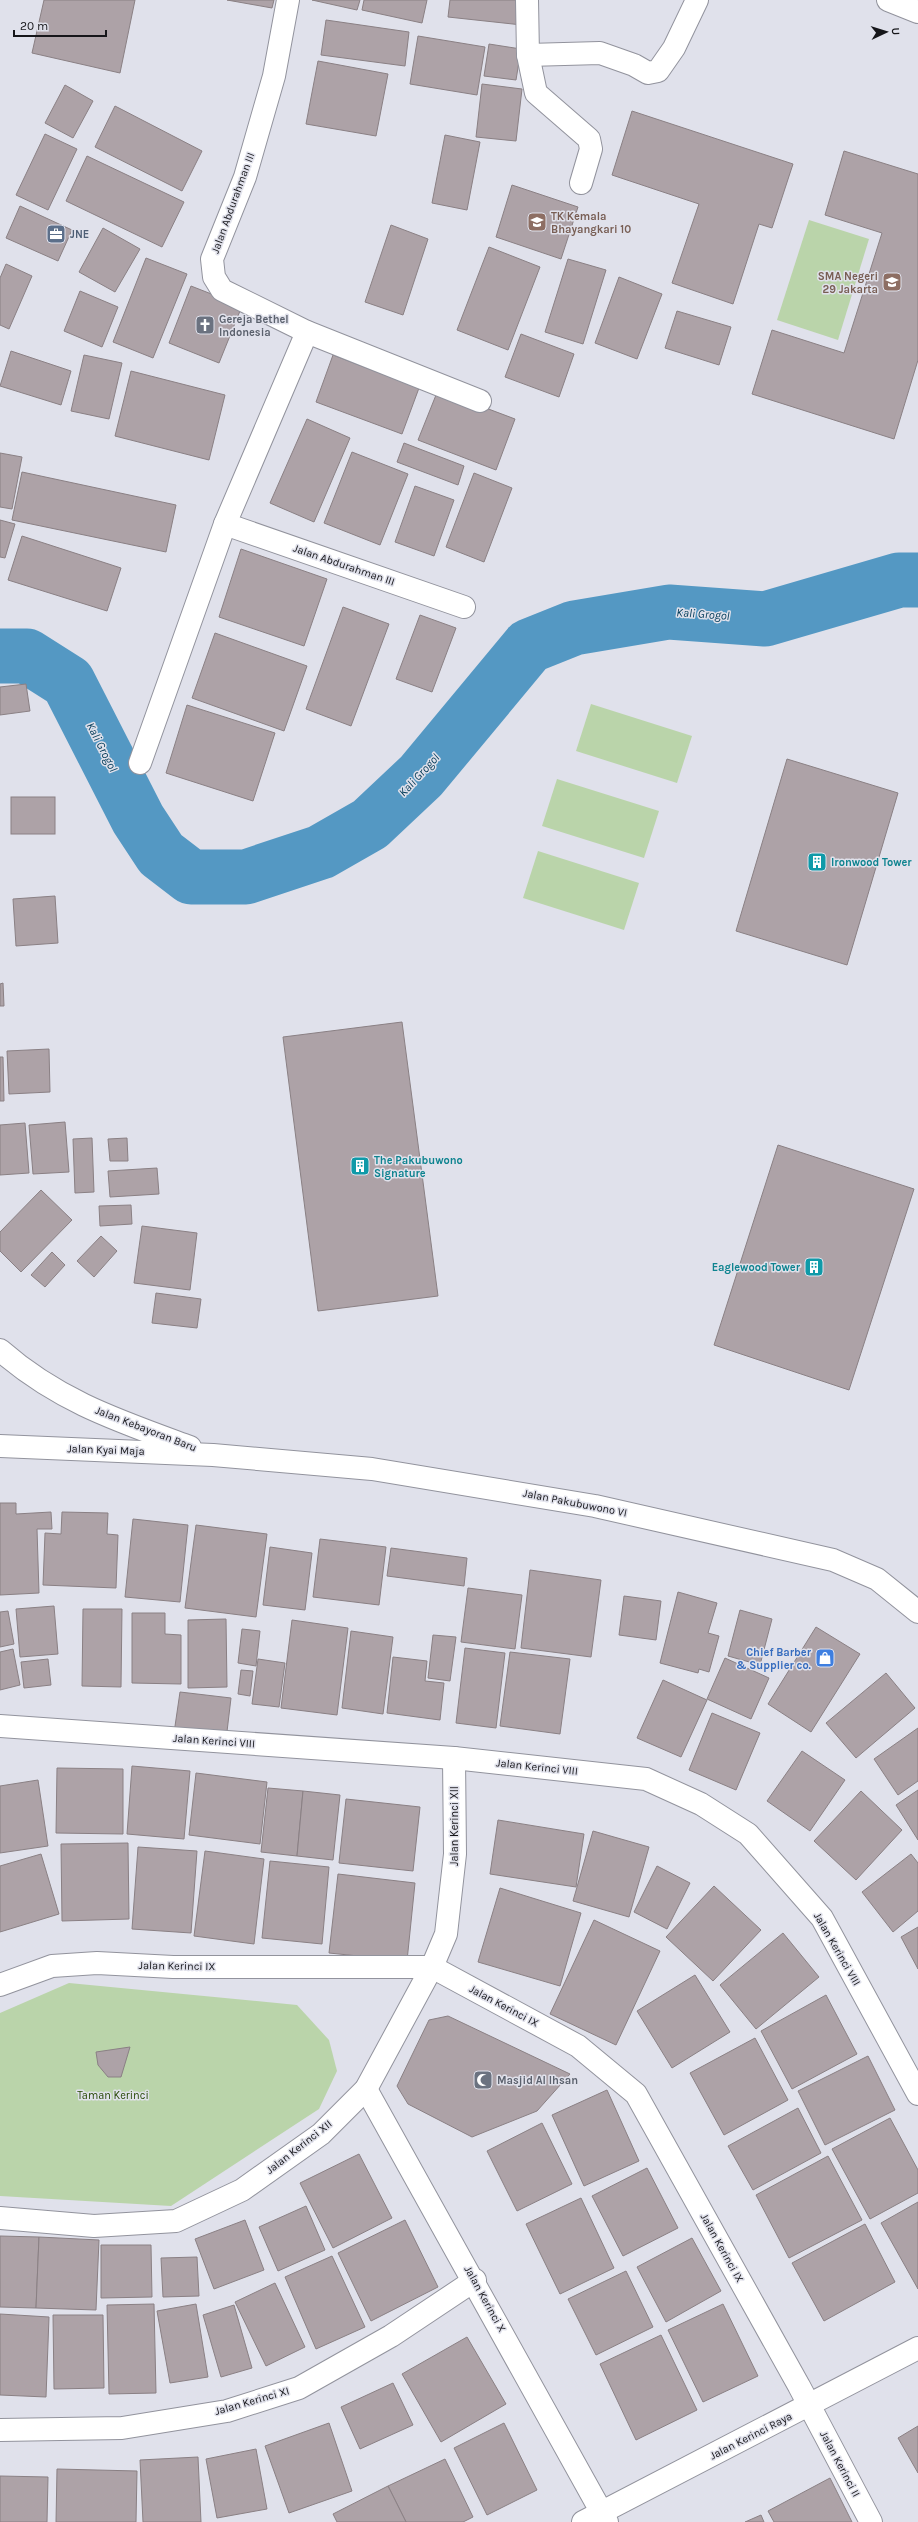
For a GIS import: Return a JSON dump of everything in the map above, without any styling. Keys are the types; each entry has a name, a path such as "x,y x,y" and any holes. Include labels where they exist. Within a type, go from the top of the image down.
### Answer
{"main road":[{"name":"Jalan Abdurahman III","path":"288,0 274,76 247,170 212,259 214,277 222,290 307,332 480,401"},
{"path":"527,0 528,55 536,93 589,139 591,149 581,183"},
{"path":"528,55 600,53 634,65 648,73 658,71 674,48 698,0"},
{"path":"888,0 918,12"},
{"path":"140,762 225,524 307,332"},
{"name":"Jalan Abdurahman III","path":"225,524 464,607"},
{"name":"Jalan Kebayoran Baru","path":"0,1350 47,1387 69,1398 121,1422 213,1455"},
{"name":"Jalan Kyai Maja","path":"0,1446 213,1455"},
{"name":"Jalan Pakubuwono VI","path":"213,1455 372,1469 431,1477 632,1514 833,1560 877,1579 918,1612"},
{"name":"Jalan Kerinci VIII","path":"0,1726 454,1758 646,1779 701,1804 748,1834 822,1918 918,2094"},
{"name":"Jalan Kerinci XII","path":"0,2218 94,2226 176,2221 242,2190 321,2134 366,2089 432,1967 446,1934 455,1854 454,1758"},
{"name":"Jalan Kerinci IX","path":"0,1985 52,1966 97,1963 174,1967 432,1967 578,2046 636,2094 809,2406"},
{"name":"Jalan Kerinci X","path":"366,2089 474,2280 604,2517"},
{"name":"Jalan Kerinci XI","path":"0,2430 122,2428 227,2411 299,2388 391,2336 474,2280"},
{"name":"Jalan Kerinci Raya","path":"583,2522 604,2517 918,2348"},
{"name":"Jalan Kerinci II","path":"809,2406 871,2522"}],"green space":[{"path":"809,220 869,239 838,340 777,320"},
{"path":"591,704 692,736 677,783 576,751"},
{"path":"557,779 659,811 644,858 542,826"},
{"path":"538,851 639,883 624,930 523,898"},
{"name":"Taman Kerinci","path":"69,1983 297,2005 329,2040 337,2071 319,2109 171,2206 0,2196 0,2013"}],"building":[{"path":"44,0 135,0 120,73 32,53"},
{"path":"227,0 274,0 272,8"},
{"path":"312,0 360,0 357,10"},
{"path":"364,0 427,0 422,23 362,10"},
{"path":"450,0 525,0 522,25 448,17"},
{"path":"326,20 409,32 405,66 321,55"},
{"path":"418,36 485,47 477,95 410,84"},
{"path":"489,44 521,49 516,80 484,76"},
{"path":"318,61 388,74 376,136 306,124"},
{"path":"482,84 522,89 516,141 476,137"},
{"path":"65,85 93,101 73,138 45,123"},
{"path":"115,106 202,151 182,191 95,147"},
{"path":"632,111 793,164 772,228 759,224 733,304 672,283 699,204 612,175"},
{"path":"45,134 77,149 48,210 16,195"},
{"path":"445,135 480,142 467,210 432,203"},
{"name":"SMA Negeri 29 Jakarta","path":"844,151 918,174 918,360 894,439 752,394 772,330 844,353 882,233 825,215"},
{"path":"87,156 184,202 162,247 66,201"},
{"name":"TK Kemala Bhayangkari 10","path":"512,185 578,207 561,259 496,237"},
{"path":"20,206 72,230 58,261 6,238"},
{"path":"391,225 428,239 403,315 365,302"},
{"path":"103,228 140,249 115,292 79,272"},
{"path":"489,247 540,267 508,350 457,330"},
{"path":"146,258 187,274 153,358 113,342"},
{"path":"568,259 606,270 583,344 545,332"},
{"path":"6,264 32,276 9,329 0,325 0,278"},
{"path":"619,277 662,294 637,359 595,343"},
{"name":"Gereja Bethel Indonesia","path":"191,286 242,306 219,363 169,343"},
{"path":"80,291 118,307 102,347 64,331"},
{"path":"677,311 731,327 719,365 665,348"},
{"path":"521,334 574,354 559,397 505,377"},
{"path":"11,351 71,371 61,405 0,386"},
{"path":"84,355 122,363 109,419 71,411"},
{"path":"333,355 419,388 402,434 316,402"},
{"path":"131,371 225,395 209,460 115,436"},
{"path":"438,390 515,419 496,470 418,440"},
{"path":"307,419 350,438 314,522 270,503"},
{"path":"404,443 464,466 458,485 397,462"},
{"path":"352,452 408,474 380,545 324,523"},
{"path":"0,453 22,457 12,509 0,507"},
{"path":"22,472 176,505 166,552 12,520"},
{"path":"474,473 512,488 484,562 446,547"},
{"path":"415,486 454,500 434,556 395,542"},
{"path":"0,520 15,524 5,558 0,557"},
{"path":"22,536 121,568 107,611 8,580"},
{"path":"241,549 327,579 304,646 219,617"},
{"path":"343,607 389,624 351,726 306,709"},
{"path":"420,615 456,628 432,692 396,679"},
{"path":"215,633 307,666 284,731 192,698"},
{"path":"26,684 30,711 0,715 0,687"},
{"path":"187,705 275,733 253,801 166,773"},
{"name":"Ironwood Tower","path":"787,759 898,793 847,965 736,931"},
{"path":"11,797 55,797 55,834 11,834"},
{"path":"55,896 58,943 16,946 13,899"},
{"path":"3,983 4,1006 0,1006 0,984"},
{"name":"The Pakubuwono Signature","path":"402,1022 438,1296 318,1311 283,1037"},
{"path":"49,1049 50,1092 9,1094 7,1051"},
{"path":"0,1057 3,1057 4,1101 0,1101"},
{"path":"65,1122 69,1172 33,1174 29,1125"},
{"path":"25,1123 29,1173 0,1175 0,1125"},
{"path":"92,1138 94,1192 75,1193 73,1139"},
{"path":"127,1138 128,1161 110,1161 108,1139"},
{"name":"Eaglewood Tower","path":"778,1145 914,1189 849,1390 714,1345"},
{"path":"157,1168 159,1194 110,1197 108,1171"},
{"path":"41,1190 72,1220 21,1272 0,1251 0,1232"},
{"path":"131,1205 132,1224 100,1226 99,1206"},
{"path":"142,1226 197,1233 190,1290 134,1283"},
{"path":"101,1236 117,1251 94,1277 77,1261"},
{"path":"52,1252 65,1265 45,1287 31,1275"},
{"path":"156,1293 201,1299 197,1328 152,1323"},
{"path":"0,1503 16,1503 16,1514 51,1512 52,1529 37,1529 39,1593 0,1595"},
{"path":"62,1512 108,1513 107,1534 118,1535 116,1588 43,1585 45,1533 61,1534"},
{"path":"133,1519 188,1525 180,1602 125,1597"},
{"path":"196,1525 267,1534 256,1617 185,1608"},
{"path":"320,1539 386,1547 379,1605 313,1597"},
{"path":"270,1547 312,1553 305,1610 263,1605"},
{"path":"391,1548 467,1558 464,1586 387,1576"},
{"path":"530,1570 601,1580 591,1657 521,1648"},
{"path":"468,1588 522,1595 515,1649 461,1642"},
{"path":"678,1592 717,1603 708,1633 719,1636 709,1672 699,1669 698,1673 660,1663"},
{"path":"624,1596 661,1601 656,1640 619,1635"},
{"path":"54,1606 58,1654 20,1657 16,1609"},
{"path":"83,1609 122,1609 121,1687 82,1686"},
{"path":"740,1610 772,1619 760,1665 728,1656"},
{"path":"8,1611 14,1644 0,1647 0,1612"},
{"path":"132,1613 165,1613 165,1634 181,1635 181,1684 132,1683"},
{"path":"226,1619 227,1687 188,1688 188,1620"},
{"path":"292,1620 348,1628 337,1715 281,1708"},
{"path":"816,1627 860,1654 811,1732 768,1704"},
{"path":"242,1629 260,1631 256,1666 238,1663"},
{"path":"351,1631 393,1637 383,1714 342,1708"},
{"path":"433,1635 456,1637 450,1681 428,1678"},
{"path":"465,1648 505,1653 496,1728 456,1723"},
{"path":"13,1649 20,1685 0,1690 0,1652"},
{"path":"510,1652 570,1659 560,1734 500,1726"},
{"path":"393,1657 427,1661 425,1681 444,1683 440,1720 387,1713"},
{"path":"725,1658 769,1678 751,1719 707,1699"},
{"path":"48,1659 51,1685 24,1688 21,1662"},
{"path":"258,1659 285,1663 279,1707 252,1704"},
{"path":"241,1670 253,1671 250,1696 238,1694"},
{"path":"886,1673 915,1708 856,1758 826,1723"},
{"path":"663,1680 707,1700 681,1757 637,1738"},
{"path":"180,1692 231,1698 226,1740 174,1733"},
{"path":"712,1713 760,1733 736,1790 689,1770"},
{"path":"918,1728 918,1781 898,1795 874,1759"},
{"path":"802,1751 845,1780 810,1831 767,1801"},
{"path":"132,1766 190,1771 184,1839 127,1834"},
{"path":"57,1768 123,1769 123,1834 56,1833"},
{"path":"196,1773 267,1782 260,1844 189,1835"},
{"path":"38,1780 48,1846 0,1853 0,1786"},
{"path":"268,1788 303,1791 297,1856 261,1852"},
{"path":"918,1790 918,1840 896,1805"},
{"path":"303,1791 340,1795 333,1860 297,1856"},
{"path":"861,1791 902,1830 856,1880 814,1841"},
{"path":"346,1799 420,1807 413,1871 339,1863"},
{"path":"498,1820 584,1834 576,1887 490,1874"},
{"path":"593,1831 649,1847 629,1917 573,1901"},
{"path":"128,1843 129,1919 62,1921 61,1844"},
{"path":"138,1847 197,1851 191,1933 132,1929"},
{"path":"205,1851 264,1859 254,1944 194,1936"},
{"path":"41,1854 59,1914 0,1932 0,1866"},
{"path":"911,1854 918,1863 918,1911 893,1932 862,1892"},
{"path":"270,1861 329,1867 322,1944 262,1938"},
{"path":"657,1866 690,1883 667,1929 634,1912"},
{"path":"338,1874 415,1883 407,1961 329,1953"},
{"path":"714,1886 761,1930 713,1981 666,1937"},
{"path":"500,1888 581,1913 560,1986 478,1962"},
{"path":"594,1920 660,1951 616,2045 550,2014"},
{"path":"918,1927 918,1969 901,1937"},
{"path":"783,1933 819,1977 756,2029 720,1985"},
{"path":"695,1975 730,2032 672,2068 637,2011"},
{"path":"826,1995 857,2054 792,2089 761,2031"},
{"name":"Masjid Al Ihsan","path":"448,2016 570,2074 537,2111 472,2137 408,2104 397,2086 429,2020"},
{"path":"755,2038 788,2100 724,2135 690,2073"},
{"path":"130,2047 121,2077 108,2077 98,2065 96,2052"},
{"path":"868,2056 895,2110 825,2145 798,2091"},
{"path":"607,2090 639,2161 584,2186 552,2115"},
{"path":"798,2108 821,2153 753,2190 728,2146"},
{"path":"890,2118 918,2170 918,2193 870,2219 832,2149"},
{"path":"542,2123 572,2184 517,2211 487,2151"},
{"path":"359,2154 392,2218 333,2248 300,2183"},
{"path":"828,2156 862,2220 789,2258 756,2195"},
{"path":"647,2168 678,2228 623,2256 592,2196"},
{"path":"581,2198 614,2268 560,2294 526,2224"},
{"path":"918,2202 918,2289 881,2223"},
{"path":"306,2206 325,2250 278,2271 259,2227"},
{"path":"245,2220 264,2270 214,2289 195,2239"},
{"path":"405,2220 438,2287 371,2321 338,2253"},
{"path":"865,2224 895,2282 824,2321 792,2263"},
{"path":"0,2236 39,2237 36,2308 0,2307"},
{"path":"39,2237 99,2240 96,2310 36,2308"},
{"path":"692,2238 721,2291 666,2322 637,2267"},
{"path":"101,2245 151,2245 152,2297 101,2298"},
{"path":"332,2256 365,2327 316,2349 285,2277"},
{"path":"197,2257 199,2296 163,2297 161,2258"},
{"path":"626,2271 653,2327 596,2355 568,2299"},
{"path":"275,2283 305,2347 266,2366 235,2302"},
{"path":"154,2304 156,2393 109,2394 107,2305"},
{"path":"196,2304 208,2377 170,2383 157,2311"},
{"path":"723,2304 758,2376 703,2402 668,2330"},
{"path":"234,2305 252,2368 221,2377 203,2315"},
{"path":"0,2314 49,2317 46,2397 0,2395"},
{"path":"53,2315 103,2315 104,2388 54,2389"},
{"path":"661,2335 697,2410 636,2440 600,2364"},
{"path":"467,2337 506,2404 441,2442 402,2374"},
{"path":"393,2383 413,2425 360,2449 341,2407"},
{"path":"329,2423 352,2491 289,2513 265,2446"},
{"path":"504,2423 537,2490 487,2515 454,2448"},
{"path":"918,2426 918,2473 898,2438"},
{"path":"256,2449 267,2509 217,2518 206,2459"},
{"path":"198,2457 201,2522 143,2522 140,2460"},
{"path":"445,2459 473,2517 463,2522 406,2522 388,2486"},
{"path":"57,2469 137,2471 136,2522 56,2522"},
{"path":"0,2476 48,2477 47,2522 0,2522"},
{"path":"830,2478 852,2522 774,2522 768,2511"},
{"path":"388,2486 406,2522 337,2522 333,2514"},
{"path":"761,2515 764,2522 745,2522"}],"waterway":[{"name":"Kali Grogol","path":"0,656 27,656 68,682 138,819 161,854 191,877 246,877 321,852 370,824 421,776 529,646 574,628 669,612 765,619 899,580 918,580"}],"place":[{"name":"TK Kemala Bhayangkari 10","path":"537,222"},
{"name":"JNE","path":"56,234"},
{"name":"SMA Negeri 29 Jakarta","path":"892,282"},
{"name":"Gereja Bethel Indonesia","path":"205,325"},
{"name":"Ironwood Tower","path":"817,862"},
{"name":"The Pakubuwono Signature","path":"360,1166"},
{"name":"Eaglewood Tower","path":"814,1267"},
{"name":"Chief Barber & Supplier co.","path":"825,1658"},
{"name":"Masjid Al Ihsan","path":"483,2080"}]}
